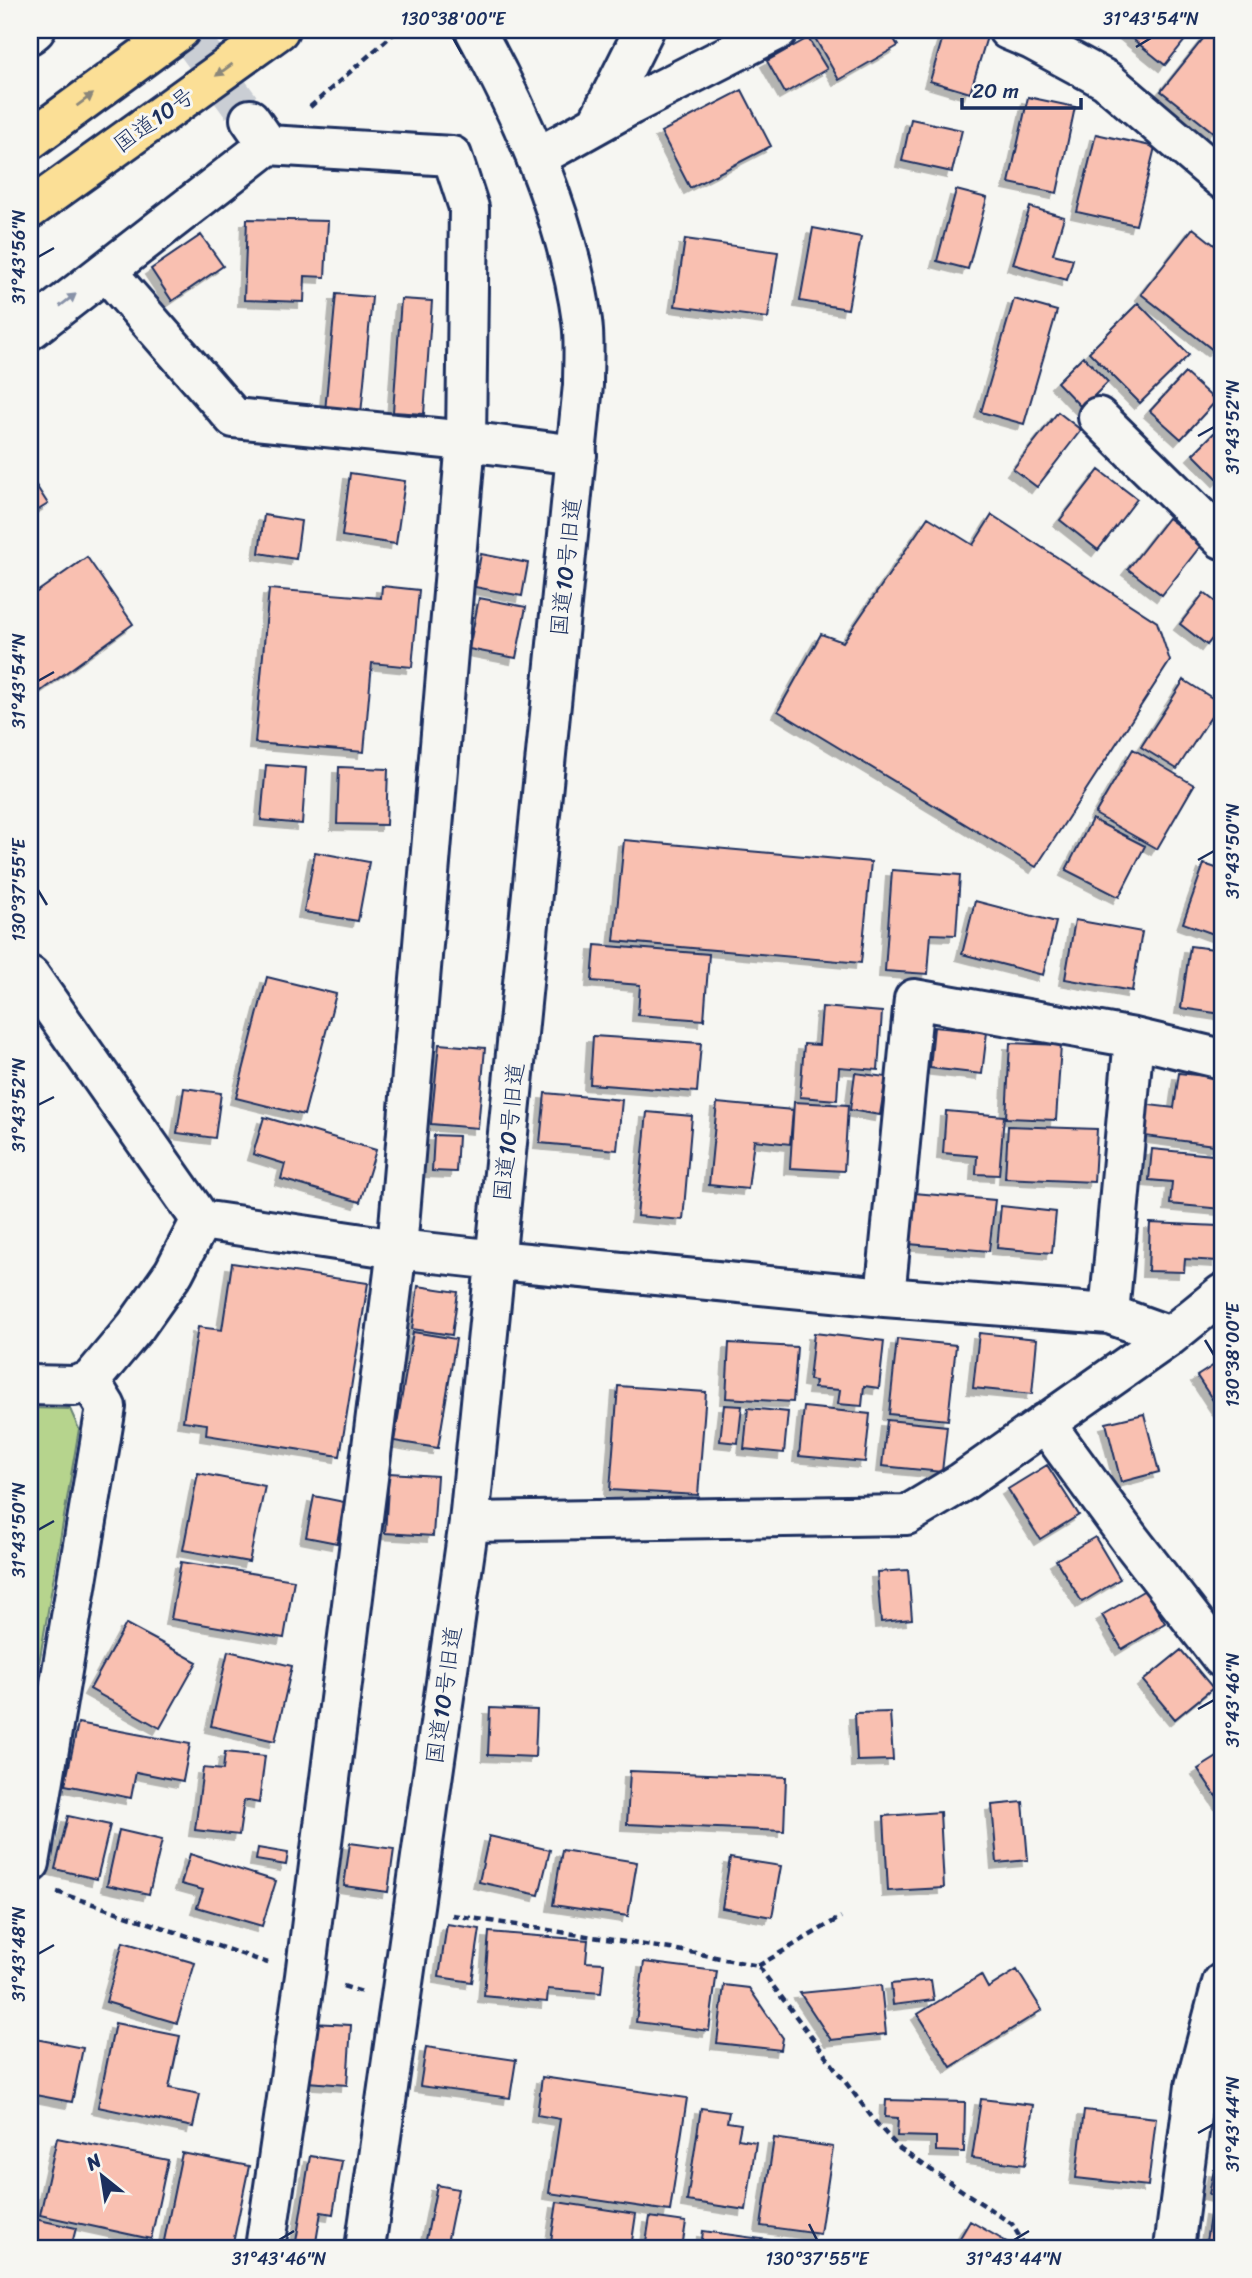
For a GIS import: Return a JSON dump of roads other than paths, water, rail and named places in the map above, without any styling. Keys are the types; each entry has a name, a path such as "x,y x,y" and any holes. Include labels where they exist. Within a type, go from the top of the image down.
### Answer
{"highway":[{"path":"30,140 180,30"},
{"name":"国道10号","path":"30,209 279,30"}],"street":[{"path":"30,34 35,30"},
{"name":"国道10号旧道","path":"365,2248 469,1522 583,385 582,322 567,243 536,158 498,72 475,30"},
{"path":"597,124 644,30"},
{"path":"536,158 778,30"},
{"path":"1008,30 1106,80 1222,179"},
{"path":"30,330 106,271 259,132 452,156 469,208 466,441 397,1249 305,1976 265,2248"},
{"path":"106,271 234,418 577,455"},
{"path":"1098,417 1222,539"},
{"path":"30,976 201,1220 397,1249 496,1260 885,1297 1109,1314 1170,1336"},
{"path":"885,1297 914,999 1134,1038 1222,1059"},
{"path":"1109,1314 1134,1038"},
{"path":"30,1385 74,1386 90,1381 136,1326 174,1272 201,1220"},
{"path":"469,1522 906,1515 961,1482 1170,1336 1222,1294"},
{"path":"30,1863 106,1407 90,1381"},
{"path":"1045,1423 1222,1658"},
{"path":"1174,2248 1195,2086 1222,1983"}],"tunnel":[{"path":"185,30 250,119"}]}
